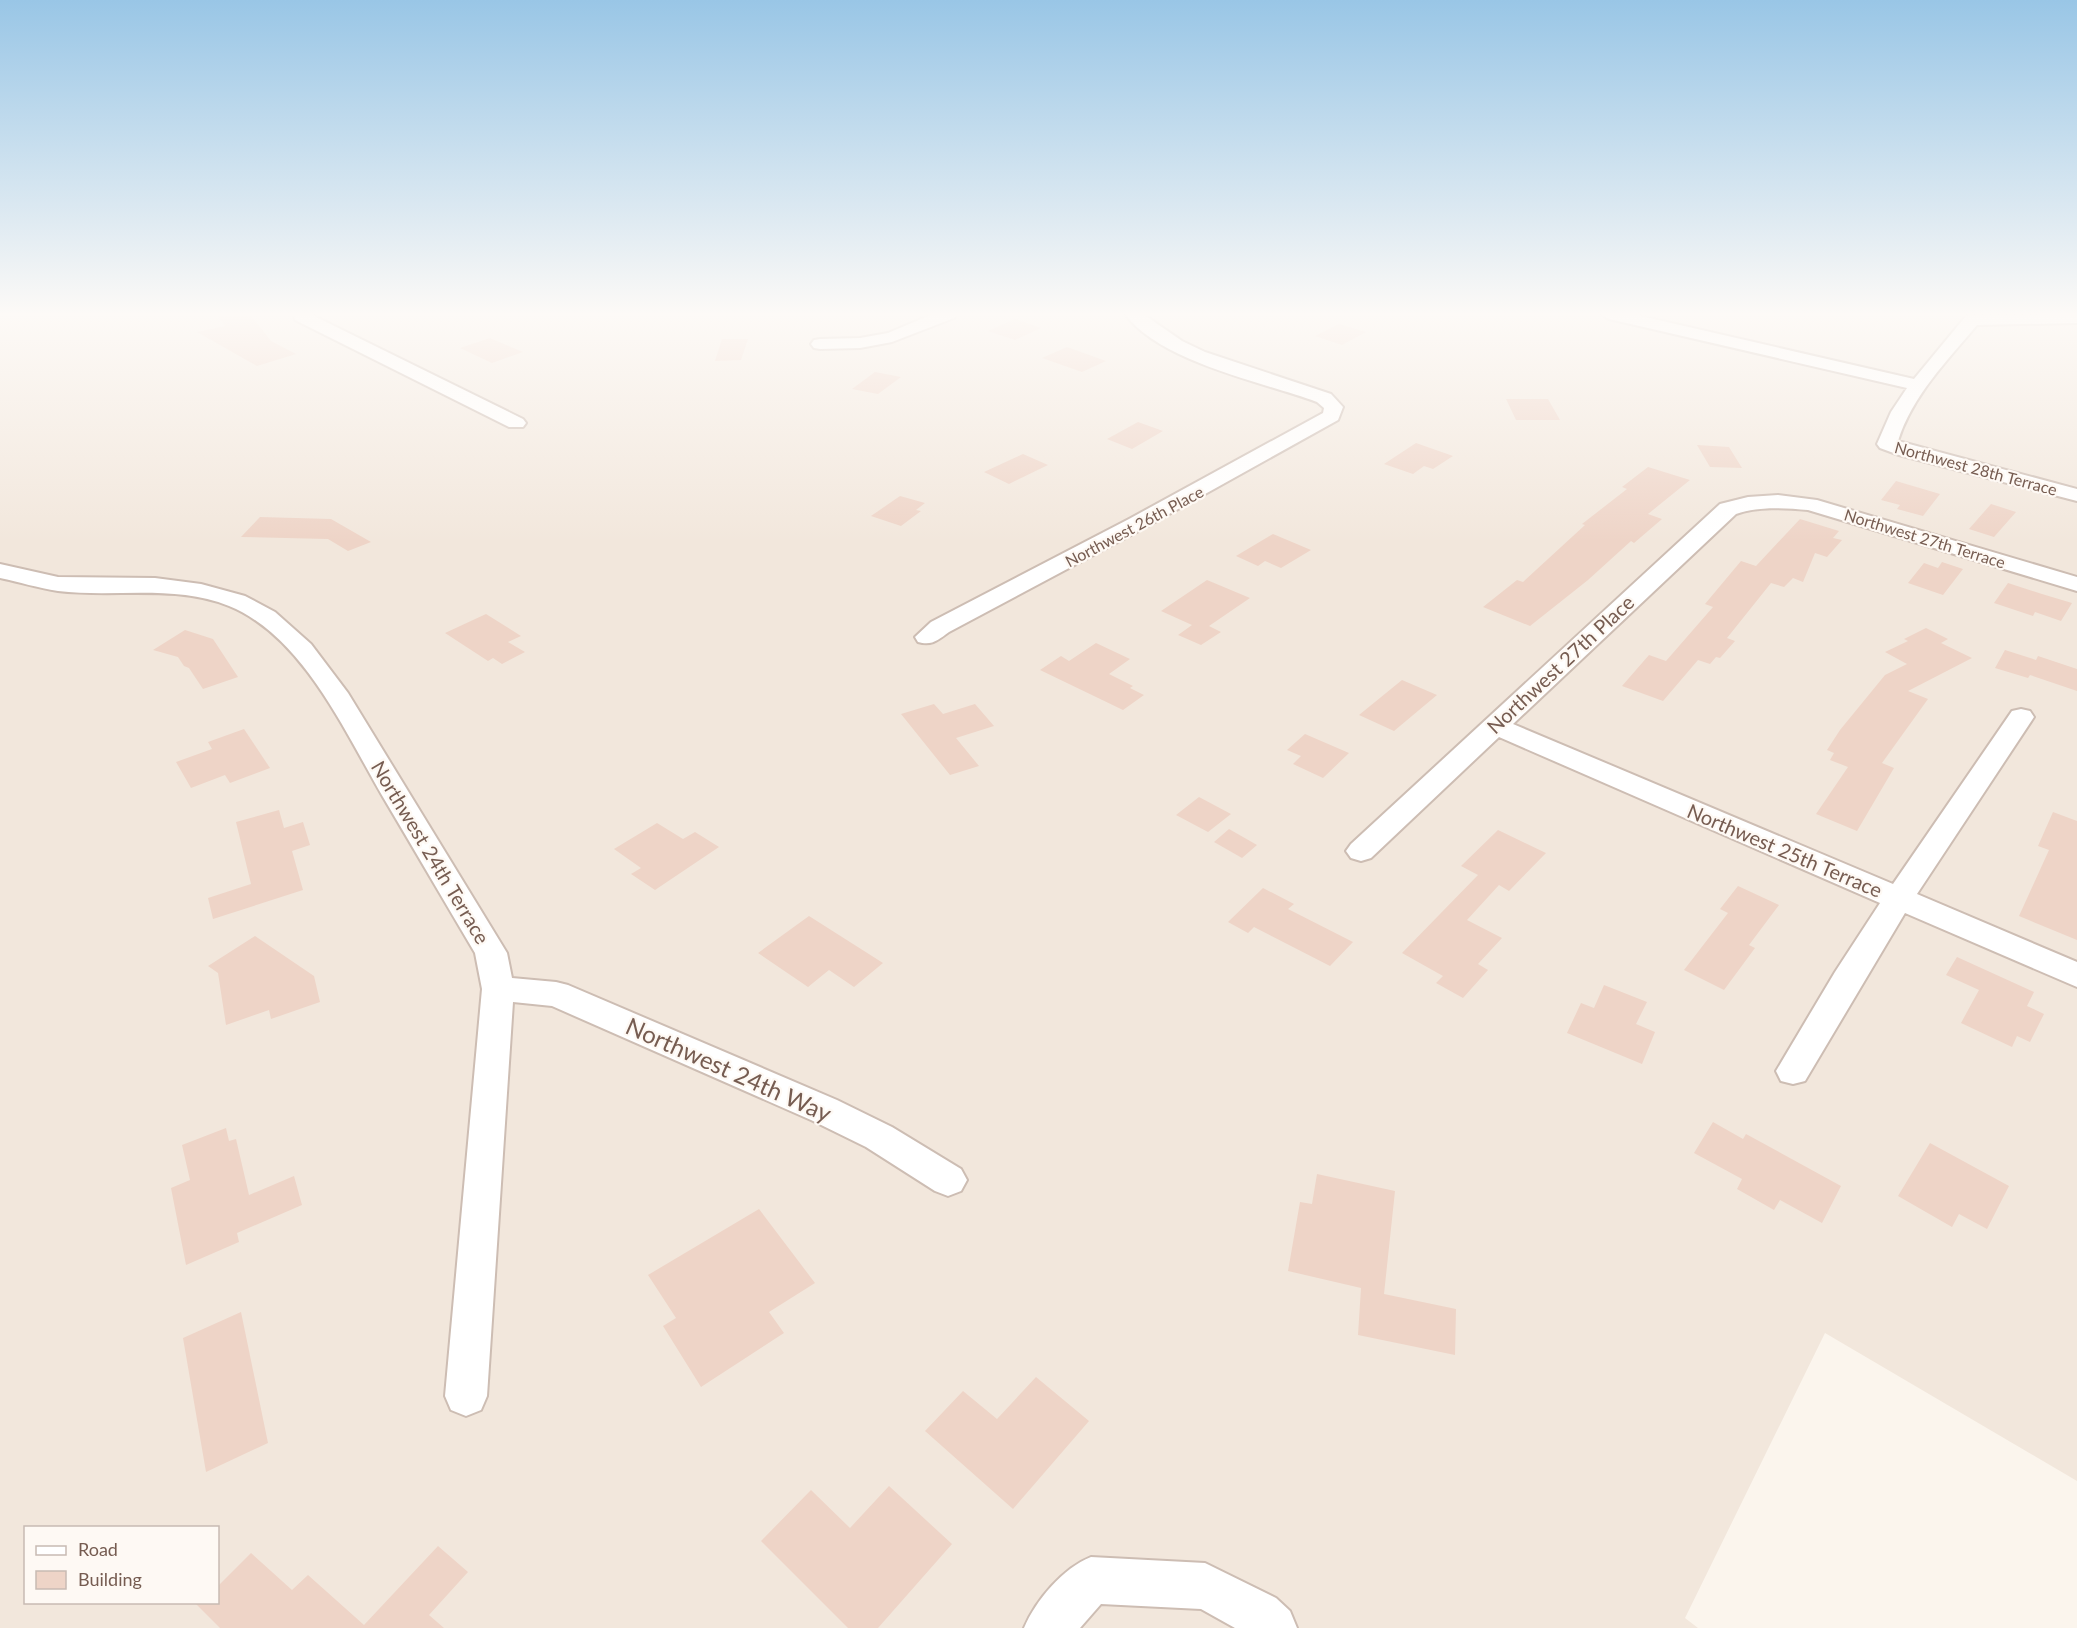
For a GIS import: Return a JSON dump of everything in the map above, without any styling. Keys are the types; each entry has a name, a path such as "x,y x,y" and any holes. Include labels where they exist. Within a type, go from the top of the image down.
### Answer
{"street":[{"path":"451,390 516,423"},
{"name":"Northwest 26th Place","path":"927,637 940,627 1082,555 1331,416 1334,407 1323,398 1301,390"},
{"name":"Northwest 28th Terrace","path":"1915,390 1890,432 1887,444 1906,451 2077,495"},
{"name":"Northwest 27th Terrace","path":"1772,501 1810,504 2077,584"},
{"name":"Northwest 27th Place","path":"1361,851 1728,509 1742,504 1772,501"},
{"name":"Northwest 24th Terrace","path":"0,571 58,584 155,585 201,591 237,601 267,617 302,649 335,693 491,953 498,989 465,1396"},
{"path":"1793,1071 1830,1005 1898,898 2021,717"},
{"name":"Northwest 25th Terrace","path":"1494,725 2077,975"},
{"name":"Northwest 24th Way","path":"498,989 556,994 824,1110 879,1137 948,1180"},
{"path":"1048,1628 1091,1580 1205,1586 1259,1615 1273,1628"}],"shaded area":[{"path":"0,390 2077,390 2077,1481 1825,1333 1685,1618 1698,1628 0,1628"}],"building":[{"path":"857,390 883,390 878,394"},
{"path":"1506,399 1548,399 1560,420 1516,420"},
{"path":"1138,422 1163,431 1132,449 1107,439"},
{"path":"1416,443 1453,456 1433,469 1424,466 1413,474 1384,464"},
{"path":"1697,445 1729,447 1742,468 1710,467"},
{"path":"1023,454 1048,465 1009,484 984,472"},
{"path":"1648,467 1690,480 1648,514 1662,519 1634,543 1631,541 1588,580 1530,626 1483,607 1517,580 1523,582 1585,525 1582,524 1627,489 1622,487"},
{"path":"1896,481 1940,494 1923,516 1897,509 1900,505 1881,500"},
{"path":"900,496 925,503 916,510 921,511 901,526 871,516"},
{"path":"1991,504 2016,512 1994,537 1969,529"},
{"path":"260,517 331,519 371,542 348,551 328,539 241,537"},
{"path":"1800,519 1839,531 1833,538 1842,540 1827,557 1815,553 1803,582 1793,578 1784,587 1771,583 1727,638 1735,641 1720,658 1716,657 1710,664 1698,660 1663,701 1622,686 1649,655 1666,661 1713,607 1705,604 1741,561 1756,566"},
{"path":"1273,534 1311,550 1281,568 1265,561 1258,566 1236,556"},
{"path":"1942,562 1963,569 1943,595 1908,583 1924,563 1938,568"},
{"path":"1207,580 1250,598 1209,626 1221,632 1201,645 1178,635 1192,625 1161,611"},
{"path":"2008,583 2072,603 2061,621 2035,612 2033,616 1994,603"},
{"path":"486,614 521,636 508,642 525,652 502,664 493,658 488,661 445,633"},
{"path":"1926,628 1948,639 1941,643 1972,658 1908,691 1928,699 1882,763 1894,768 1857,831 1816,814 1848,767 1830,760 1834,753 1827,750 1840,730 1885,675 1907,664 1885,652 1908,641 1904,639"},
{"path":"185,630 213,639 238,677 203,689 189,668 184,666 178,657 153,650"},
{"path":"1096,643 1130,659 1109,674 1133,686 1130,688 1144,695 1123,710 1040,670 1061,656 1069,661"},
{"path":"2005,650 2036,660 2038,656 2077,669 2077,691 2030,675 2028,678 1995,668"},
{"path":"1402,680 1437,695 1394,731 1359,715"},
{"path":"934,704 943,714 975,704 994,726 956,738 979,766 950,775 901,714"},
{"path":"244,729 270,768 230,783 225,775 191,788 176,762 212,749 208,742"},
{"path":"1305,734 1349,753 1323,778 1293,764 1301,756 1287,750"},
{"path":"1199,797 1231,814 1208,832 1176,815"},
{"path":"279,810 284,828 303,822 310,845 292,851 303,890 213,919 208,898 251,884 236,822"},
{"path":"2053,812 2077,821 2077,940 2019,916 2049,850 2038,846"},
{"path":"657,823 683,839 695,832 719,847 655,890 631,874 641,868 614,849"},
{"path":"1229,829 1257,845 1242,858 1214,842"},
{"path":"1498,830 1546,853 1509,891 1499,885 1467,920 1502,938 1478,964 1488,970 1463,998 1436,983 1443,976 1402,953 1478,875 1461,866"},
{"path":"1738,886 1779,905 1749,945 1755,948 1724,990 1684,970 1728,913 1720,909"},
{"path":"1263,888 1294,904 1288,909 1353,942 1330,966 1254,927 1248,933 1228,922"},
{"path":"809,916 883,963 854,987 829,970 808,987 758,953"},
{"path":"255,936 314,976 320,1002 271,1019 269,1010 226,1025 218,973 208,966"},
{"path":"1957,957 2034,992 2027,1006 2044,1014 2030,1042 2017,1036 2012,1047 1961,1023 1979,990 1946,975"},
{"path":"1604,985 1647,1002 1636,1024 1655,1032 1642,1064 1567,1033 1581,1003 1594,1008"},
{"path":"1713,1122 1743,1139 1746,1134 1841,1186 1822,1223 1780,1200 1774,1210 1737,1189 1742,1179 1694,1153"},
{"path":"226,1128 229,1141 236,1139 249,1195 294,1176 302,1205 237,1233 239,1242 186,1265 171,1188 190,1180 182,1145"},
{"path":"1930,1143 2009,1186 1987,1229 1959,1214 1952,1227 1898,1196"},
{"path":"1317,1174 1395,1191 1384,1294 1456,1309 1455,1355 1358,1335 1361,1288 1288,1271 1300,1202 1312,1204"},
{"path":"759,1209 815,1283 769,1312 784,1333 701,1387 663,1326 676,1318 648,1275"},
{"path":"241,1312 268,1443 206,1472 183,1338"},
{"path":"1036,1377 1089,1421 1013,1509 925,1431 963,1391 997,1419"},
{"path":"889,1486 952,1544 878,1628 848,1628 761,1541 811,1490 850,1528"},
{"path":"438,1546 468,1572 429,1615 444,1628 220,1628 196,1604 219,1604 219,1585 251,1553 292,1590 308,1575 364,1625"}]}
